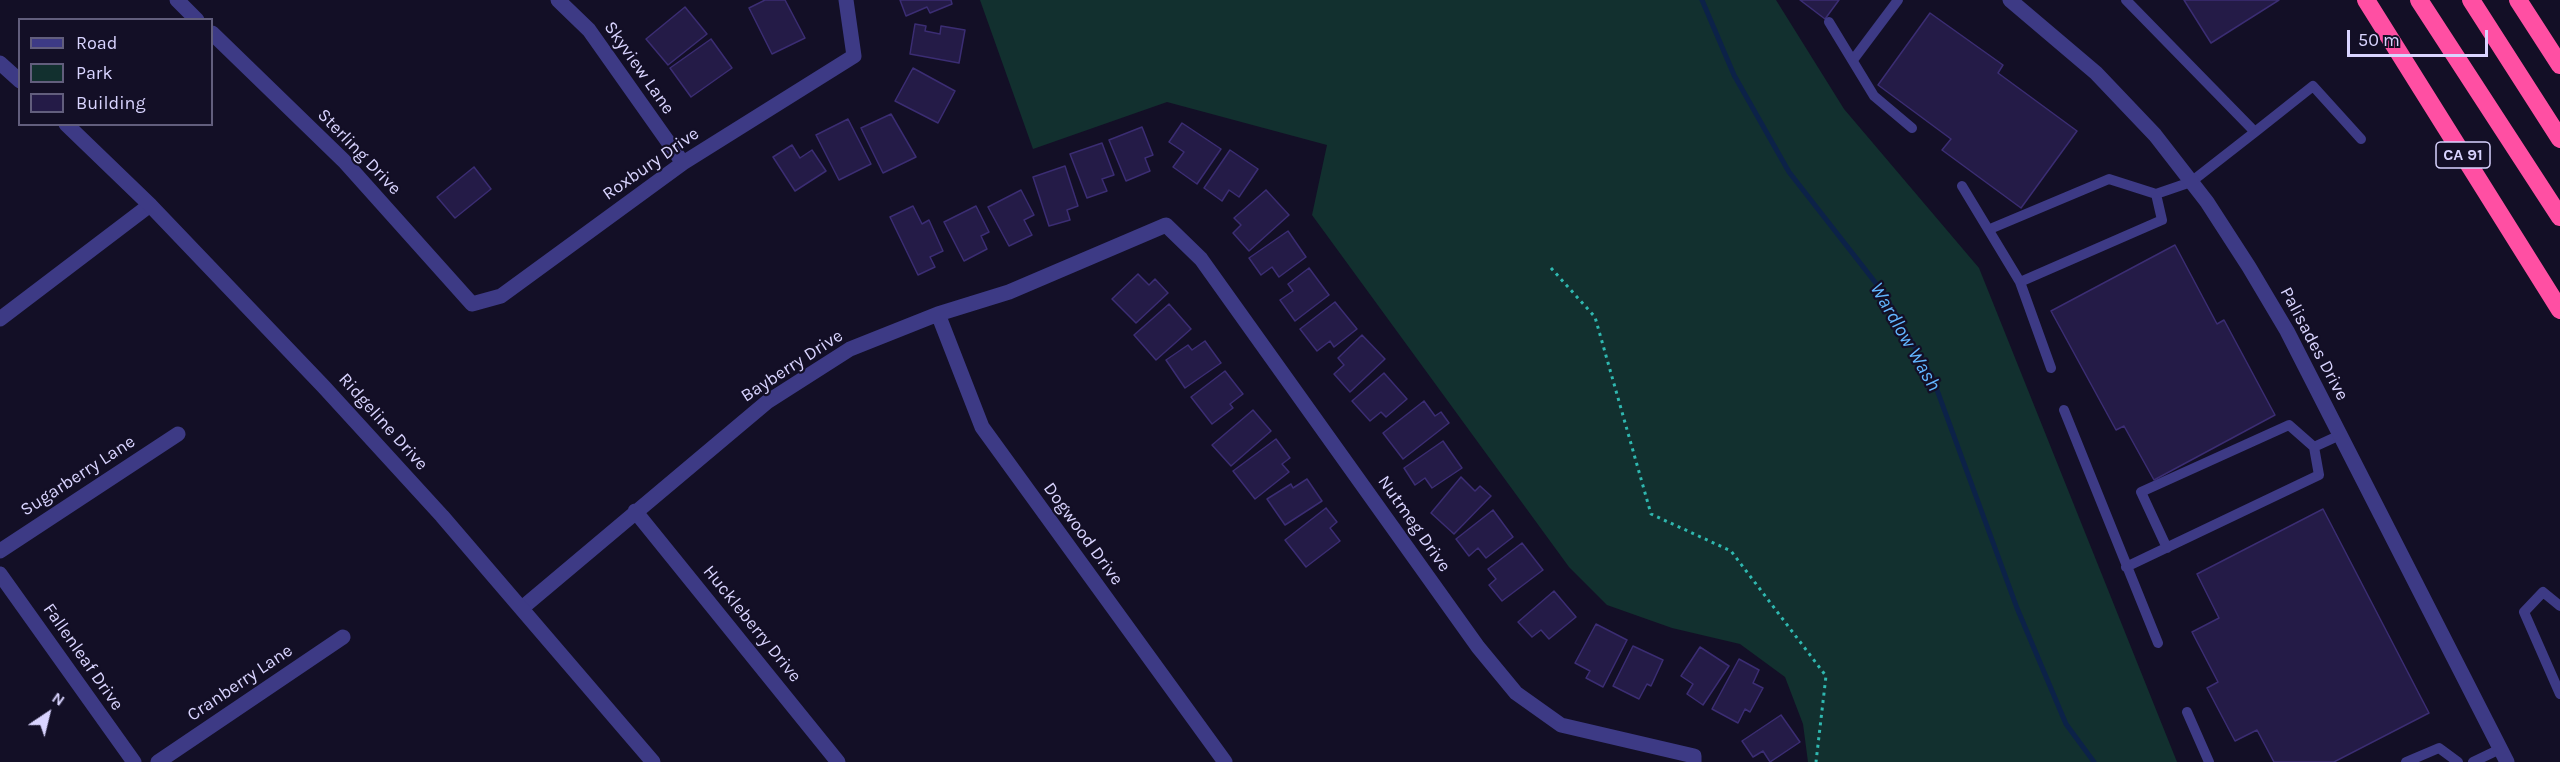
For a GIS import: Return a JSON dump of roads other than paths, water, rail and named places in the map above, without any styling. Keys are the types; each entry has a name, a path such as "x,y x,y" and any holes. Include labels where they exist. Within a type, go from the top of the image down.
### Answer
{"highway":[{"name":"CA 91","path":"2366,0 2560,310"},
{"path":"2419,0 2560,218"},
{"path":"2471,0 2560,140"},
{"path":"2518,0 2560,65"}],"street":[{"path":"177,0 195,18"},
{"name":"Skyview Lane","path":"558,0 590,30 683,163"},
{"name":"Roxbury Drive","path":"472,304 501,296 683,163 854,56 846,0"},
{"name":"Palisades Drive","path":"2010,0 2096,73 2155,135 2191,182 2243,258 2287,331 2504,755"},
{"name":"Sterling Drive","path":"213,34 344,161 472,304"},
{"path":"0,63 18,79"},
{"name":"Ridgeline Drive","path":"68,126 150,205 324,387 522,608 653,762"},
{"path":"0,319 150,205"},
{"name":"Bayberry Drive","path":"522,608 767,402 850,349 938,314 1009,292 1166,225"},
{"name":"Nutmeg Drive","path":"1166,225 1201,259 1478,647 1516,693 1561,725 1694,759"},
{"name":"Dogwood Drive","path":"938,314 982,427 1225,762"},
{"name":"Sugarberry Lane","path":"0,551 178,434"},
{"name":"Huckleberry Drive","path":"635,511 837,762"},
{"name":"Fallenleaf Drive","path":"0,574 134,762"},
{"name":"Cranberry Lane","path":"159,762 343,637"}],"lane":[{"path":"1853,60 1898,0"},
{"path":"2126,0 2255,132"},
{"path":"1829,22 1874,96 1912,128"},
{"path":"1990,229 2109,179 2156,194 2191,182 2313,86 2361,139"},
{"path":"1962,186 2020,282 2051,368"},
{"path":"2020,282 2162,220 2156,194"},
{"path":"2064,410 2158,643"},
{"path":"2126,567 2167,548 2319,476 2314,447 2289,426 2141,492 2167,548"},
{"path":"2314,447 2340,435"},
{"path":"2560,606 2543,592 2524,612 2560,694"},
{"path":"2187,712 2209,762"},
{"path":"2406,762 2439,748 2458,762"},
{"path":"2473,762 2504,755"}],"waterway":[{"name":"Wardlow Wash","path":"1702,0 1734,75 1789,172 1882,291 1933,379 2017,608 2066,724 2094,762"}]}
